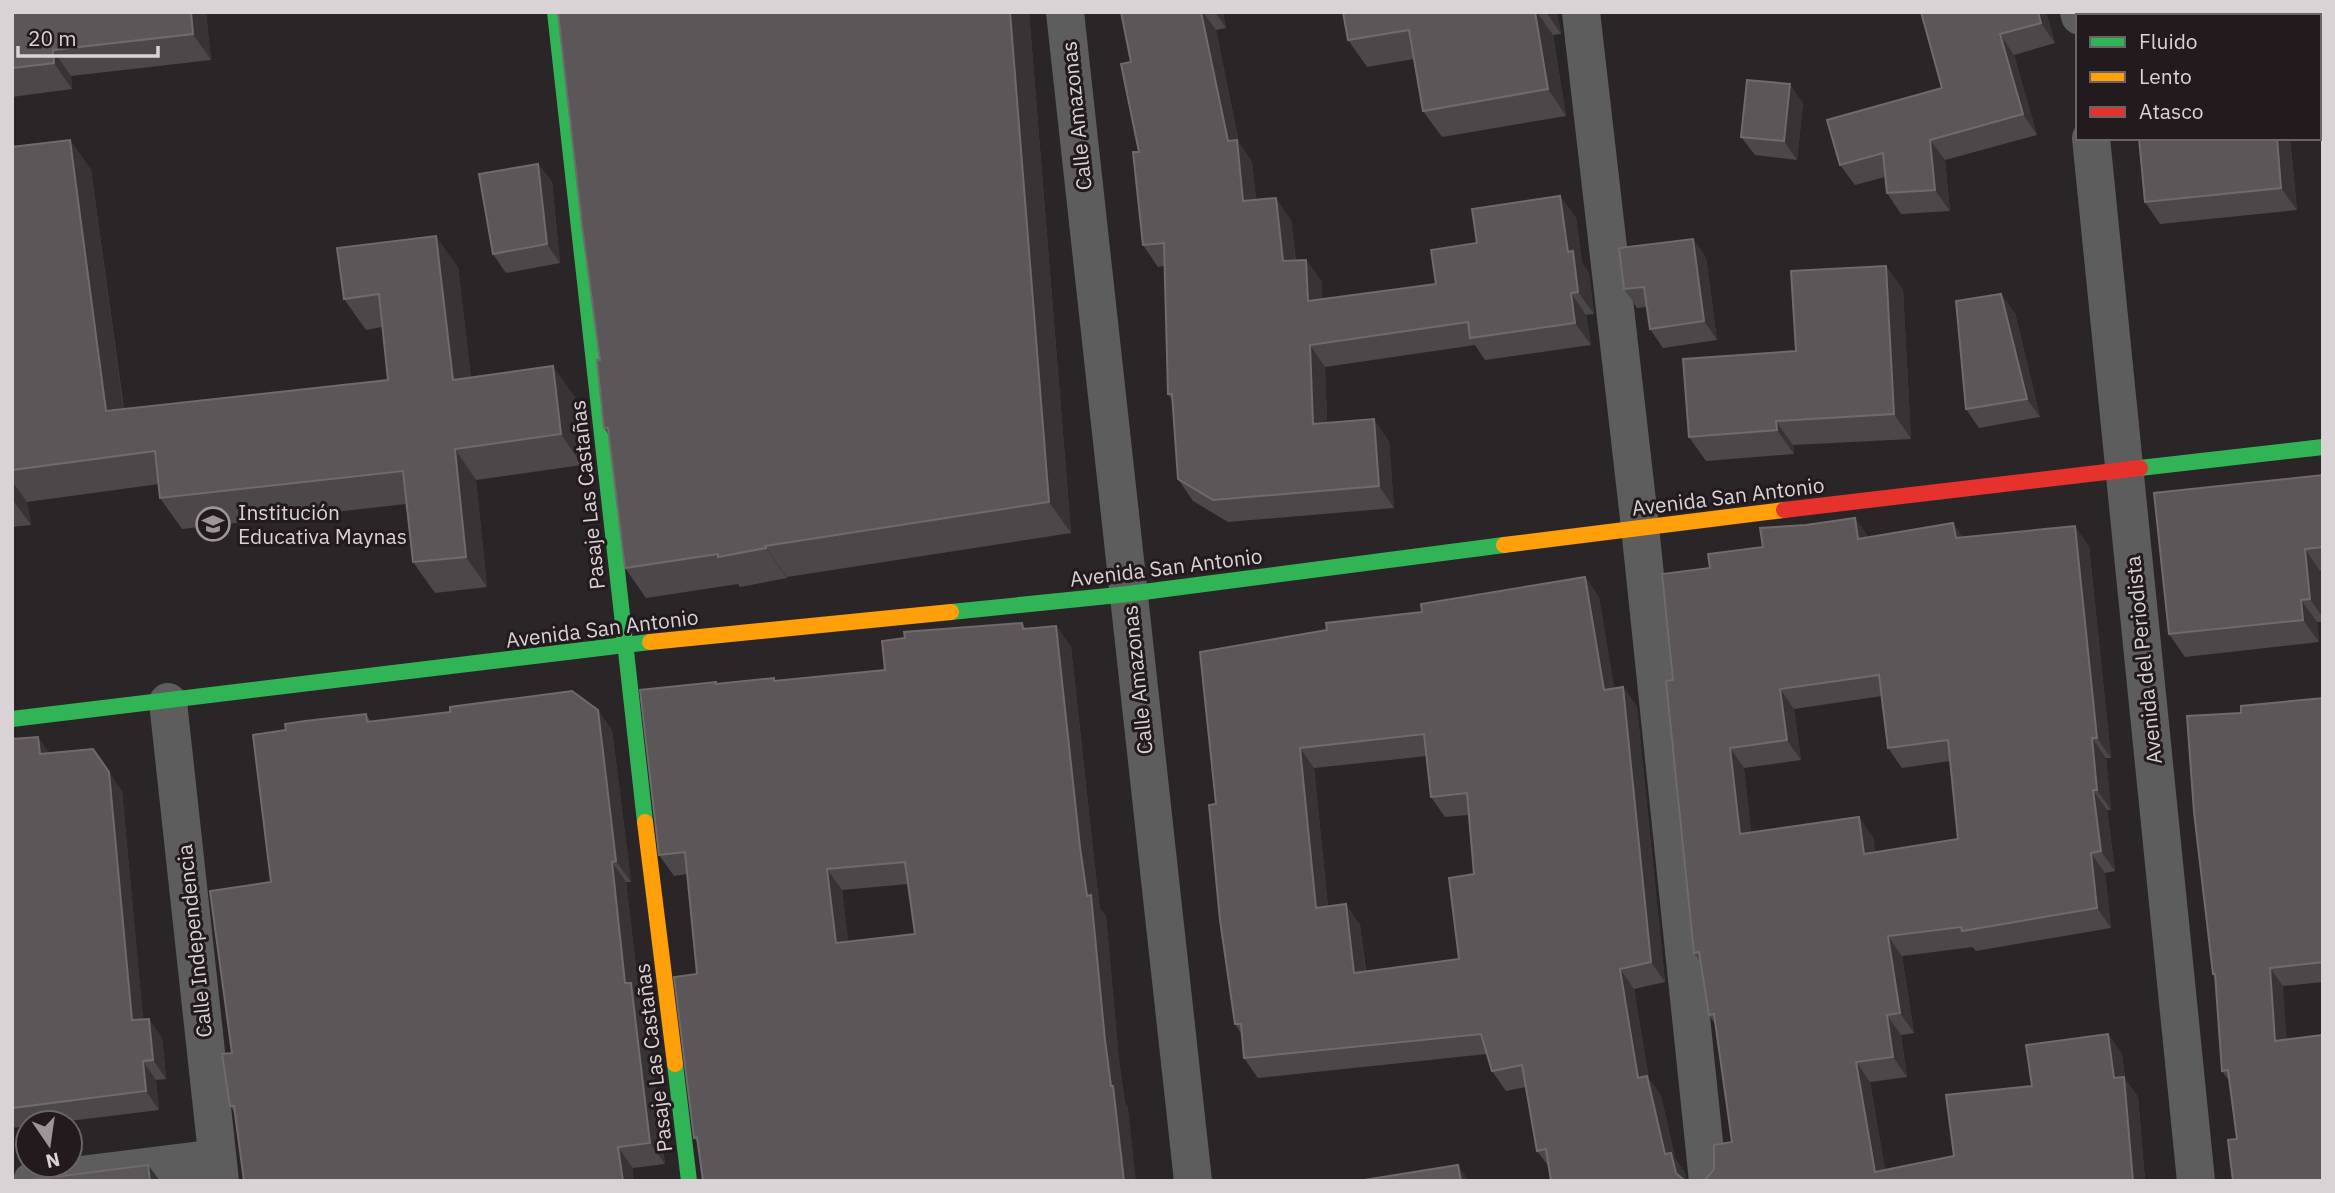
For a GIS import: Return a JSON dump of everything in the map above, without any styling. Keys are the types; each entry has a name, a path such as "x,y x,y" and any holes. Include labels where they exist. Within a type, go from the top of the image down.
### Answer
{"main road":[{"name":"Pasaje Las Castañas","path":"555,12 624,645 689,1181"},
{"name":"Avenida San Antonio","path":"12,719 624,645 1128,594 1640,527 2323,447"}],"street":[{"name":"Calle Amazonas","path":"1065,12 1193,1181"},
{"path":"1581,12 1640,527 1708,1181"},
{"name":"Avenida del Periodista","path":"2091,140 2196,1181"},
{"name":"Calle Independencia","path":"168,702 219,1170"},
{"path":"32,1181 219,1170"}],"building":[{"path":"12,12 191,12 193,34 53,50 54,63 12,68"},
{"path":"558,12 1010,12 1049,502 765,546 766,548 718,557 718,554 625,568 608,428 604,428 597,360 600,360"},
{"path":"1121,12 1201,12 1228,141 1237,140 1243,201 1276,198 1283,261 1306,260 1308,301 1436,284 1431,250 1477,243 1472,209 1560,196 1568,252 1573,251 1578,292 1571,293 1575,323 1470,338 1468,322 1310,345 1313,424 1374,419 1379,486 1213,500 1178,479 1172,394 1168,394 1164,243 1143,245 1133,152 1139,152 1121,64 1131,62"},
{"path":"1343,12 1535,12 1548,89 1423,111 1409,30 1348,40"},
{"path":"1921,12 2038,12 2041,23 2000,34 2023,114 1930,140 1935,190 1887,193 1883,153 1840,165 1827,120 1942,88"},
{"path":"2126,12 2176,12 2176,14"},
{"path":"1747,80 1790,84 1784,141 1741,137"},
{"path":"70,140 106,411 388,380 379,294 344,299 337,248 436,236 453,380 553,366 561,434 455,449 466,557 413,562 403,471 160,498 155,451 12,470 12,147"},
{"path":"2139,140 2277,140 2281,188 2145,202"},
{"path":"538,164 547,244 493,254 479,174"},
{"path":"1693,239 1704,321 1650,329 1644,287 1624,289 1619,248"},
{"path":"1886,266 1894,414 1776,421 1777,430 1689,437 1683,359 1796,351 1791,271"},
{"path":"2001,294 2027,399 1966,409 1956,301"},
{"path":"2323,475 2323,547 2305,549 2310,599 2301,600 2303,620 2169,634 2154,493"},
{"path":"1855,518 1858,539 1953,523 1956,538 2075,526 2097,738 2092,738 2097,790 2093,790 2101,851 2091,853 2097,908 1962,931 1961,927 1888,936 1900,1013 1887,1015 1893,1057 1856,1062 1875,1172 1954,1156 1946,1095 2032,1086 2026,1045 2108,1034 2114,1078 2124,1077 2133,1181 1702,1181 1714,1169 1714,1145 1732,1142 1714,1014 1709,1015 1699,952 1694,953 1666,681 1673,680 1662,574 1710,568 1708,554 1763,547 1760,528","holes":["1879,675 1888,748 1948,740 1958,839 1864,854 1859,817 1740,834 1730,748 1787,740 1780,689"]},
{"path":"1585,577 1604,690 1623,687 1651,962 1620,969 1638,1078 1647,1076 1665,1154 1671,1153 1676,1173 1685,1181 1551,1181 1546,1149 1537,1151 1522,1065 1492,1071 1481,1034 1244,1058 1241,1024 1235,1024 1220,920 1209,805 1216,804 1200,652 1327,630 1326,623 1422,612 1421,604","holes":["1424,734 1431,797 1467,793 1474,874 1449,878 1459,959 1354,973 1346,904 1316,908 1300,748"]},
{"path":"1022,623 1023,629 1056,626 1080,847 1087,896 1091,895 1105,1040 1124,1181 703,1181 697,1137 694,1138 674,977 697,974 685,852 659,855 640,690 885,670 882,641 905,638 904,632","holes":["905,862 915,934 836,943 827,869"]},
{"path":"572,691 598,710 616,861 612,862 625,983 631,983 650,1143 618,1147 623,1181 244,1181 234,1106 230,1106 222,1054 232,1053 210,891 271,882 253,735 286,730 285,724 305,721 366,714 367,722 450,712 450,707"},
{"path":"2323,698 2323,962 2270,968 2275,1041 2323,1035 2323,1181 2233,1181 2228,1140 2237,1139 2228,1070 2222,1071 2215,974 2194,812 2187,716 2241,713 2241,706"},
{"path":"38,737 40,754 93,749 109,772 132,1020 149,1019 153,1060 143,1061 146,1091 12,1108 12,739"},
{"path":"148,1165 150,1181 23,1181 84,1179 84,1173"},
{"path":"1458,1165 1461,1181 1358,1181"}],"traffic: fast":[{"path":"555,12 645,822"},
{"path":"2140,468 2323,447"},
{"path":"951,612 1128,594 1504,545"},
{"path":"12,719 650,642"},
{"path":"675,1064 689,1181"}],"traffic: slow":[{"path":"1504,545 1784,510"},
{"path":"650,642 951,612"},
{"path":"645,822 675,1064"}],"traffic: jam":[{"path":"1784,510 2140,468"}],"place":[{"name":"Institución Educativa Maynas","path":"213,524"}]}
